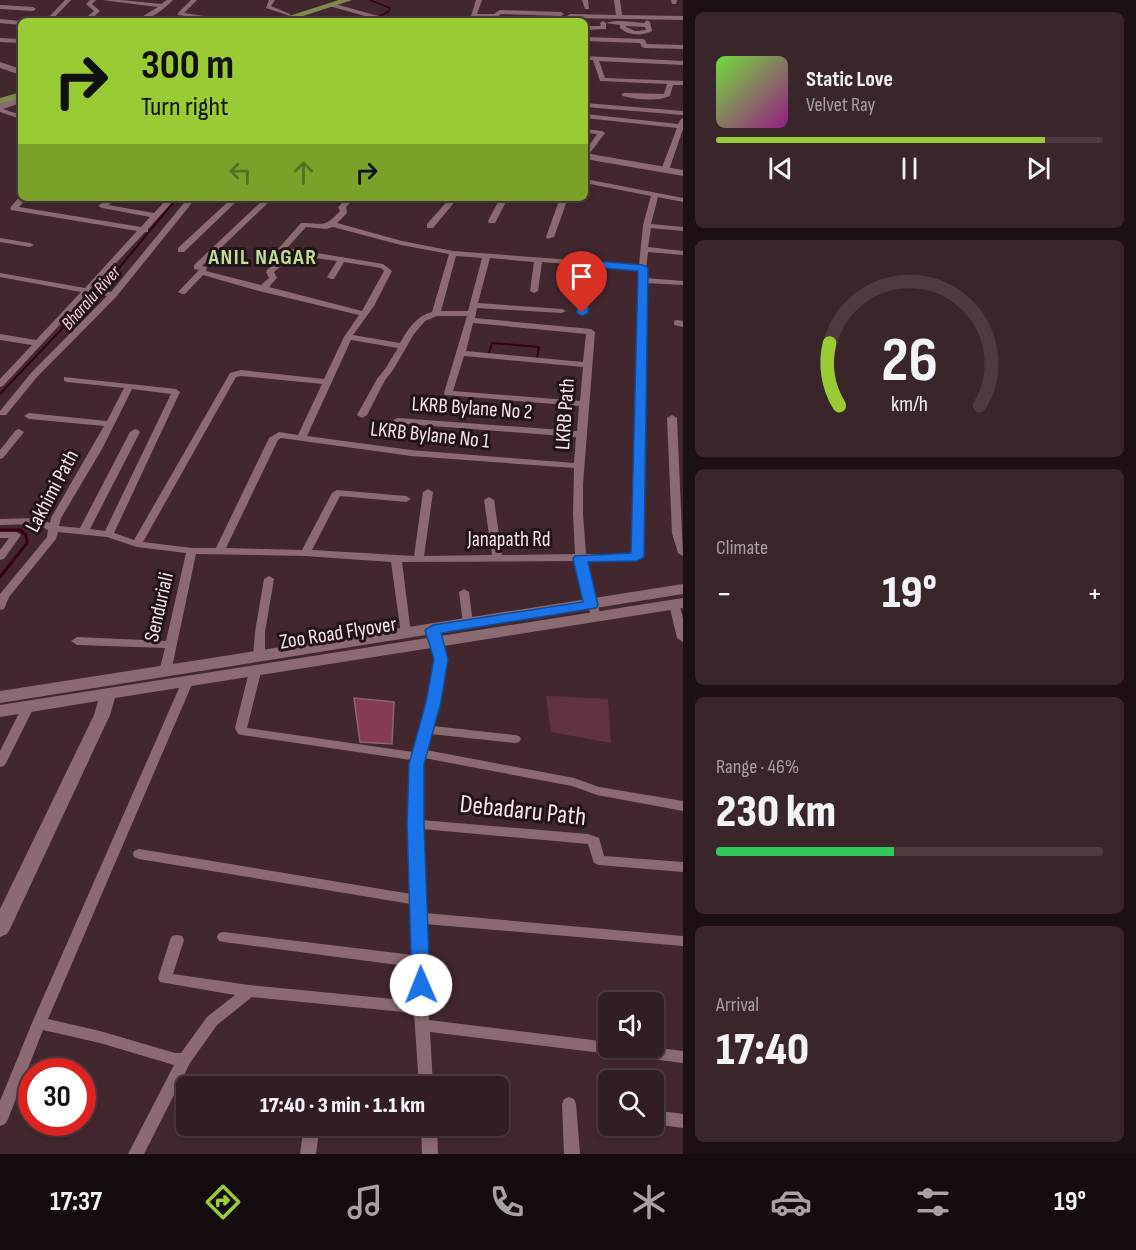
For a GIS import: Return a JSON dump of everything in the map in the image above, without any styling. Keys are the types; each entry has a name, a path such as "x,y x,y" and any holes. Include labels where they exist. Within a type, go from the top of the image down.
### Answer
{"main road":[{"path":"278,18 348,0"},
{"path":"288,18 335,3"},
{"path":"0,61 18,65"},
{"path":"0,61 18,70"},
{"path":"0,104 18,97"},
{"path":"588,157 683,173"},
{"path":"0,697 165,672 257,665 681,598"},
{"name":"Zoo Road Flyover","path":"0,702 681,598"},
{"name":"Zoo Road Flyover","path":"0,710 681,598"},
{"path":"0,710 187,682 406,634 435,637 468,624 594,611"},
{"path":"0,929 102,716 108,695"}],"street":[{"path":"51,18 68,0"},
{"path":"88,18 97,10 89,4 93,0"},
{"path":"105,0 163,6"},
{"path":"143,18 170,0"},
{"path":"272,0 268,7 288,15"},
{"path":"479,0 474,16 496,16 500,12 550,18 561,14"},
{"path":"585,0 587,8"},
{"path":"617,0 621,19"},
{"path":"190,1 180,14 211,18"},
{"path":"335,3 378,18"},
{"path":"0,7 33,9"},
{"path":"368,18 372,16"},
{"path":"570,18 570,16 621,19 683,18"},
{"path":"588,22 603,23 621,19 648,25 646,17"},
{"path":"0,21 18,23"},
{"path":"588,28 601,29 603,23"},
{"path":"588,39 643,41 644,46 683,47"},
{"path":"0,40 18,41"},
{"path":"588,58 683,63"},
{"path":"596,58 602,80 683,83"},
{"path":"624,95 666,96 671,82"},
{"path":"0,104 18,115"},
{"path":"588,105 683,113"},
{"path":"588,116 682,123 680,134 664,170"},
{"path":"588,131 602,133 588,152"},
{"path":"588,183 683,200"},
{"name":"Janapath Rd","path":"0,522 39,522 55,529 108,534 137,544 192,551 305,553 396,559 637,557 642,280 648,213 655,194"},
{"path":"20,201 14,208 145,230"},
{"path":"110,201 102,206 156,216"},
{"path":"2,379 85,290 90,289 169,201"},
{"path":"3,413 34,375 112,295 190,201"},
{"path":"181,250 233,201"},
{"path":"182,292 204,269 197,267 266,201"},
{"path":"302,437 348,337 365,314 388,268 292,252 282,248 300,227 308,224 326,227 333,224 344,211 342,207 348,201"},
{"path":"430,226 451,201"},
{"path":"492,220 502,201"},
{"path":"550,237 563,201"},
{"path":"333,224 401,243 486,258 643,268"},
{"path":"648,226 683,229"},
{"path":"0,240 30,245"},
{"path":"646,249 683,253"},
{"path":"262,289 273,278 270,272 292,252"},
{"path":"436,313 453,253"},
{"path":"486,258 462,353 448,393 584,404"},
{"path":"331,277 342,260"},
{"path":"534,291 538,260"},
{"path":"582,313 585,264"},
{"path":"201,272 365,314"},
{"path":"0,275 112,295"},
{"path":"642,280 683,283"},
{"path":"362,415 381,379 389,370 417,322 436,313 562,311"},
{"name":"LKRB Path","path":"471,313 591,332 586,365 579,466 580,559 594,611"},
{"path":"0,337 38,343"},
{"path":"348,337 403,346"},
{"path":"462,353 586,365"},
{"path":"137,544 233,375 241,373 327,382"},
{"path":"67,379 176,392 108,534"},
{"name":"Lakhimi Path","path":"0,607 4,596 52,537 56,518 129,387"},
{"path":"29,416 109,424"},
{"path":"672,418 678,438 677,533 683,553"},
{"name":"LKRB Bylane No 2","path":"398,421 580,434"},
{"path":"0,456 19,432"},
{"path":"84,531 135,432"},
{"name":"LKRB Bylane No 1","path":"219,552 274,438 279,435 411,453 579,466"},
{"path":"418,558 428,492"},
{"path":"305,553 337,493 406,499"},
{"path":"489,500 497,557"},
{"path":"0,535 16,535 0,557"},
{"name":"Senduriali","path":"165,672 192,551"},
{"path":"396,559 406,634"},
{"path":"269,579 257,665 242,731 418,755 574,782 597,791 683,806"},
{"path":"464,592 468,624"},
{"path":"681,598 683,638"},
{"path":"425,1076 415,824 418,755 434,702 441,659 435,637"},
{"path":"77,641 170,645"},
{"path":"0,1119 39,1023 187,682"},
{"path":"0,763 28,707"},
{"path":"425,729 515,739"},
{"name":"Debadaru Path","path":"415,824 588,839 594,841 597,846 599,860 683,867"},
{"path":"139,854 418,900"},
{"path":"418,918 683,941"},
{"path":"224,937 421,962"},
{"path":"177,940 165,978 249,991 421,1008"},
{"path":"181,1076 185,1059 212,1022 249,991"},
{"path":"39,1023 100,1037 175,1059 185,1059"},
{"path":"422,1025 683,1057"},
{"path":"136,1154 176,1092"},
{"path":"569,1104 572,1154"},
{"path":"664,1118 683,1121"},
{"path":"308,1154 310,1136"},
{"path":"429,1136 429,1154"}],"shaded area":[{"path":"546,696 608,699 611,743 551,732"}],"building":[{"path":"354,698 394,702 392,744 360,742"}],"waterway":[{"path":"370,0 390,8 377,18"},
{"name":"Bharalu River","path":"0,394 114,274 175,201"},
{"path":"489,353 492,343 539,347 537,357"},
{"name":"Bharalu River","path":"0,530 20,530 26,535 27,543 0,577"}],"district":[{"name":"ANIL NAGAR","path":"263,257"}],"route":[{"path":"421,985 415,824 416,764 434,702 441,659 433,630 591,605 580,559 637,557 643,268 585,264 582,313"}]}
